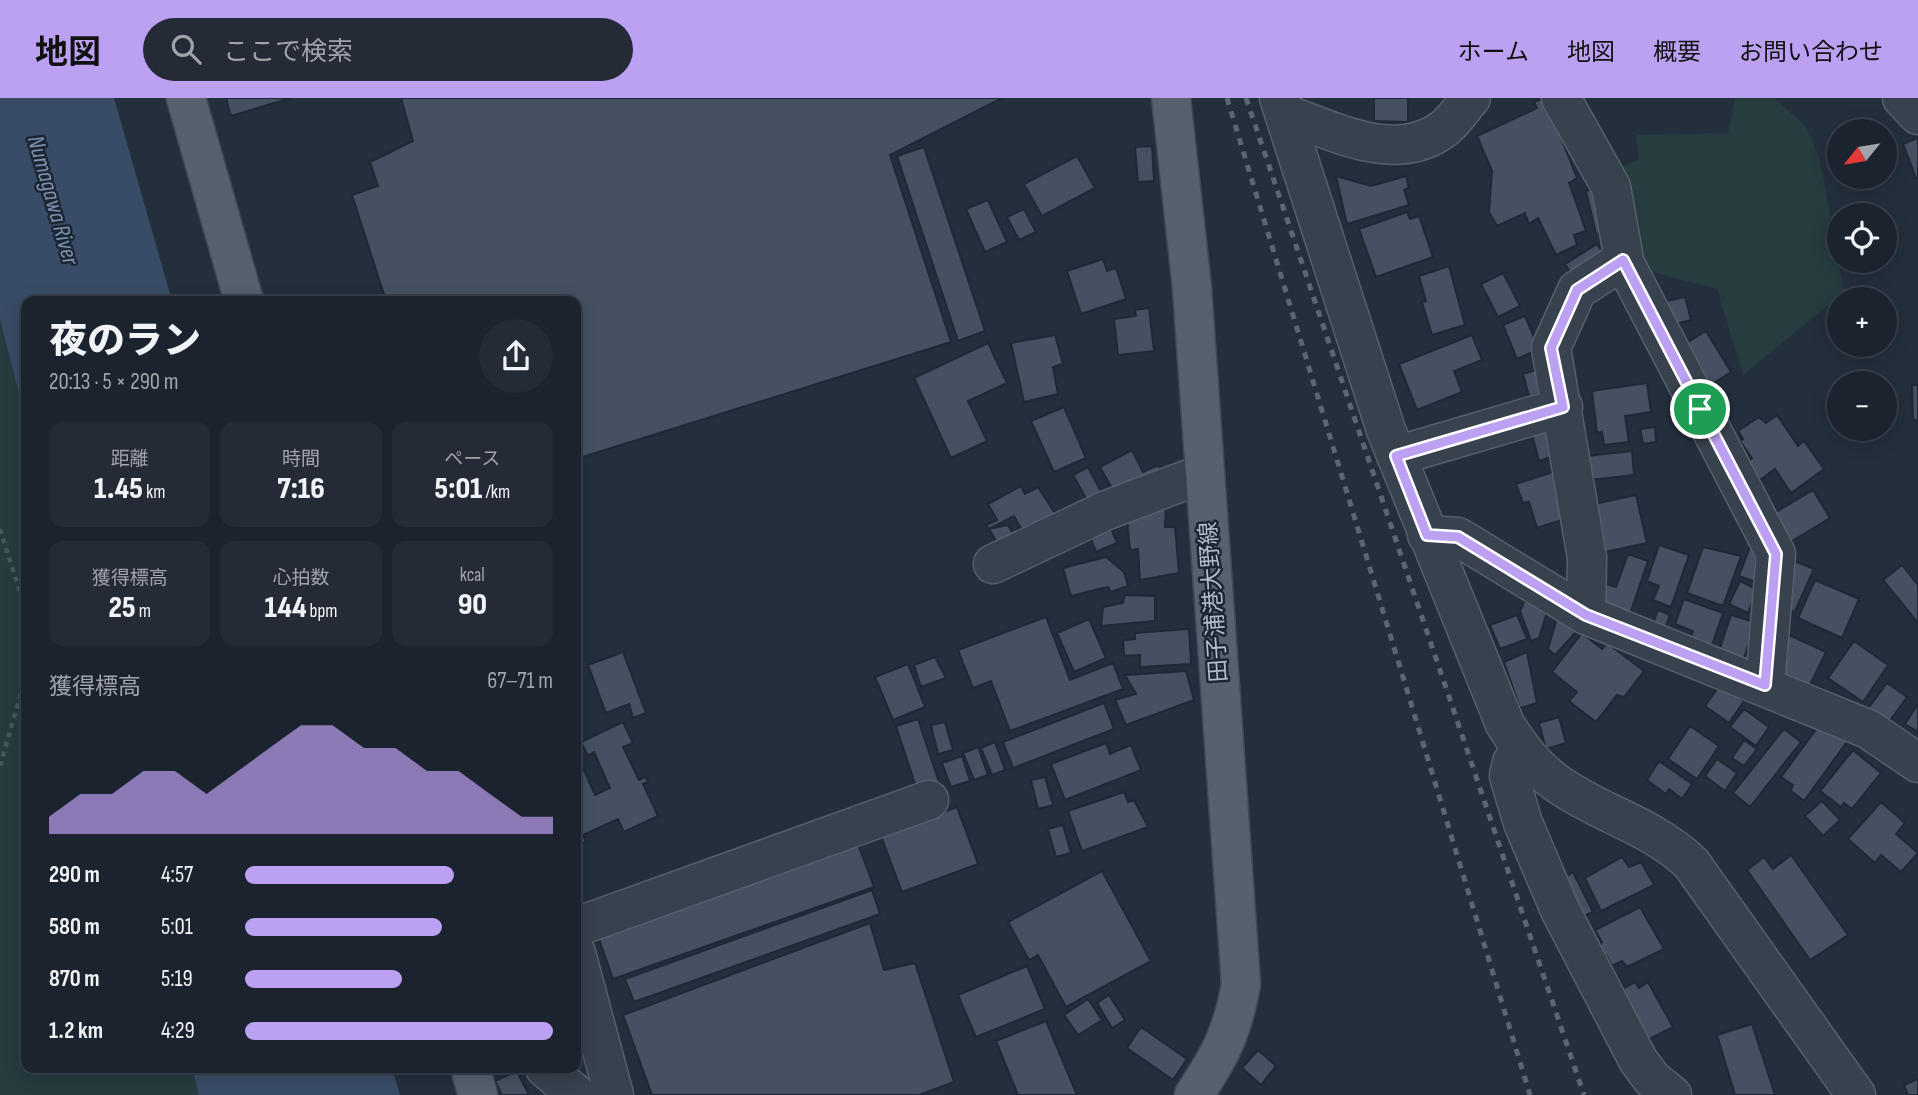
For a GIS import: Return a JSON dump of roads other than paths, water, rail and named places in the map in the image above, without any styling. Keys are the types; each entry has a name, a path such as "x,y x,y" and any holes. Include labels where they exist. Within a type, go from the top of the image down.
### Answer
{"main road":[{"path":"186,98 242,296"},
{"name":"田子浦港大野線","path":"1171,98 1192,288 1241,984 1234,1024 1221,1056 1194,1095"},
{"path":"471,1073 478,1095"}],"street":[{"path":"1282,106 1364,141 1393,146 1420,141 1446,127 1471,98"},
{"path":"1561,98 1611,187 1625,265"},
{"path":"1902,98 1918,115"},
{"path":"1282,106 1396,456 1505,724 1521,750 1558,785 1661,837 1691,863 1856,1095"},
{"path":"1586,615 1587,558 1551,348 1577,290 1623,260 1776,554 1765,685"},
{"path":"1396,456 1563,407"},
{"path":"993,564 1107,510 1205,473"},
{"path":"1427,535 1458,537 1586,615 1765,685 1868,729 1918,763"},
{"path":"1521,750 1512,762 1509,776 1523,823 1560,910 1638,1060 1652,1079 1672,1095"},
{"path":"581,925 929,800"},
{"path":"581,972 614,1095"},
{"path":"551,1073 577,1095"}],"water":[{"name":"Numagawa River","path":"0,98 114,98 171,296 21,296 21,401 0,319"},
{"path":"193,1073 393,1073 400,1095 199,1095"}],"railway":[{"path":"1227,98 1530,1095"},
{"path":"1246,98 1584,1095"}]}
